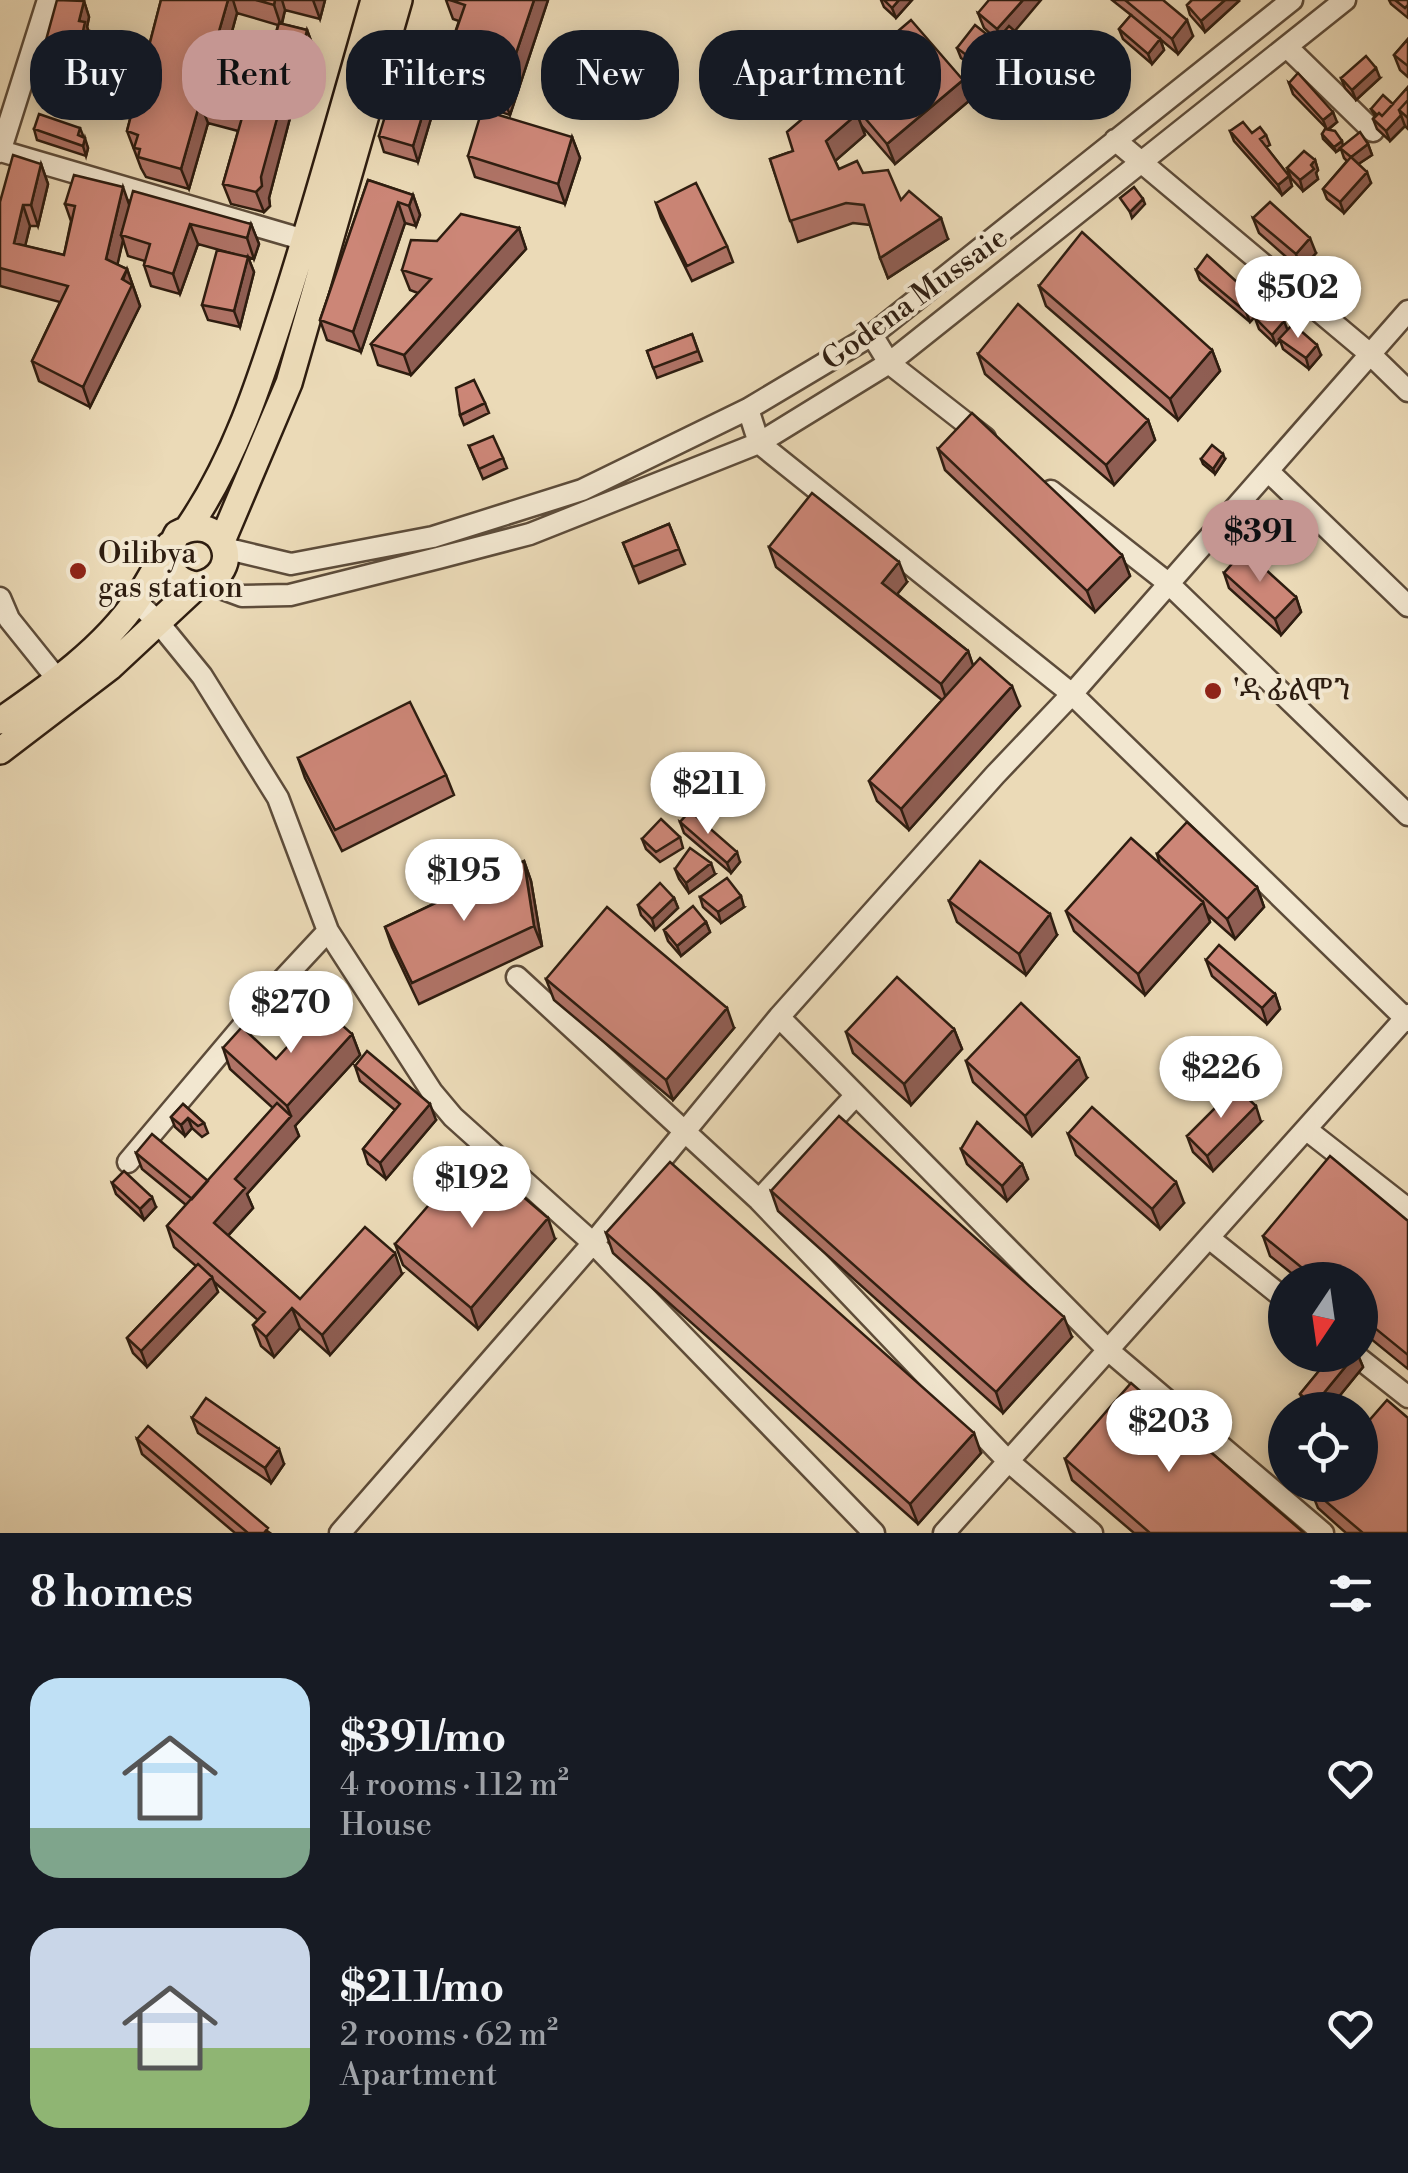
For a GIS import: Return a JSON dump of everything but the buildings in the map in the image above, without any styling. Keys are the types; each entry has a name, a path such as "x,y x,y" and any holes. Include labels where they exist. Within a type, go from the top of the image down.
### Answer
{"main road":[{"path":"203,584 179,580 172,572 167,554 214,487 316,243 384,11"},
{"path":"0,752 221,572 223,545 289,382 316,243"},
{"path":"262,376 289,382"},
{"path":"0,722 58,680 96,645 136,601 179,536 207,529 223,545"}],"street":[{"path":"48,0 0,152 316,243"},
{"name":"Godena Mussaie","path":"203,584 242,596 290,595 435,548 582,490 748,409 872,335 1292,0"},
{"name":"Godena Mussaie","path":"223,545 291,564 530,534 759,443 889,362 1345,0"},
{"path":"1288,48 1373,131"},
{"path":"1116,140 1370,354 1408,391"},
{"path":"340,1533 593,1243 778,1018 1072,694 1408,311"},
{"path":"872,335 889,362 998,448"},
{"path":"748,409 759,443 1072,694 1407,1018 944,1533"},
{"path":"1268,471 1408,606"},
{"path":"1028,473 1168,583 1408,815"},
{"path":"0,598 8,619 58,680"},
{"path":"136,601 202,676 278,798 328,932 442,1104 593,1243 874,1533"},
{"path":"128,1162 274,989 328,932"},
{"path":"517,977 759,1200 1007,1460 1092,1533"},
{"path":"778,1018 1108,1350 1322,1533"},
{"path":"759,1200 856,1095"},
{"path":"1307,1130 1408,1209"},
{"path":"1209,1238 1268,1285"},
{"path":"1377,1372 1408,1397"}],"place":[{"name":"Oilibya gas station","path":"78,571"},
{"name":"'ዳ ፊልሞን","path":"1213,691"}]}
